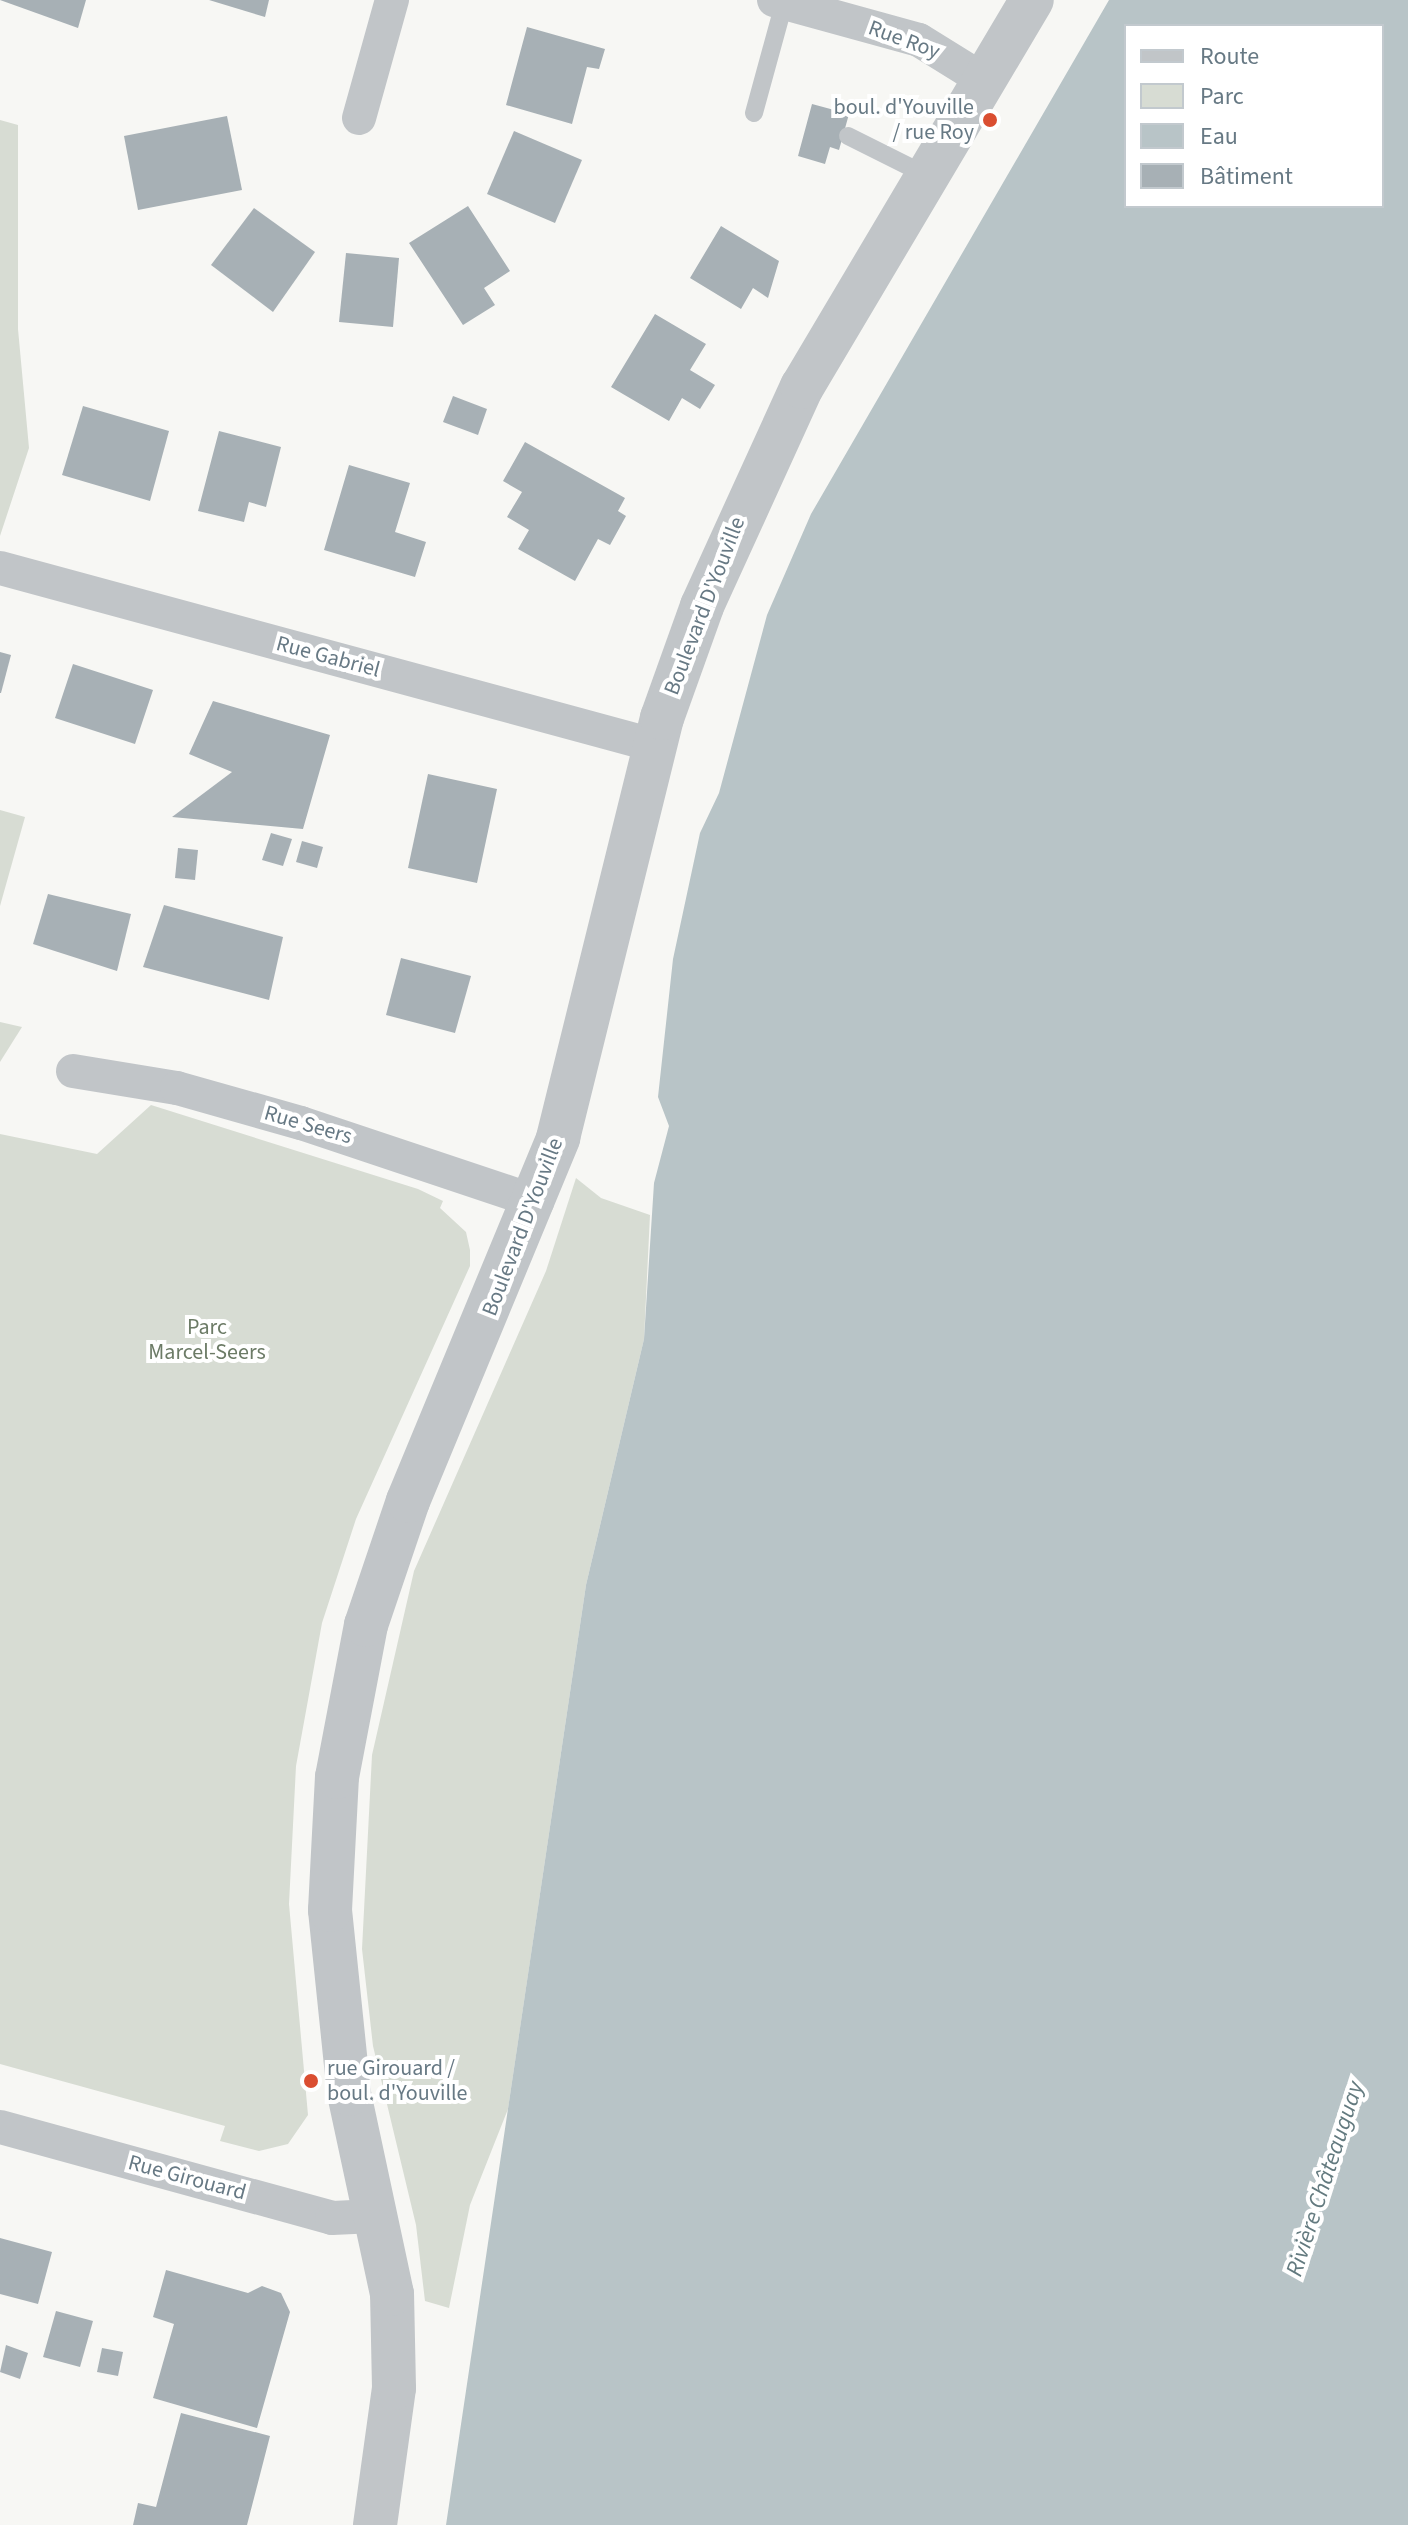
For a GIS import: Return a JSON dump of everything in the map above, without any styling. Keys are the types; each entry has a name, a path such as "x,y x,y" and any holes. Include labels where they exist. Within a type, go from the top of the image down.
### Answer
{"street":[{"path":"359,118 392,0"},
{"name":"Boulevard D'Youville","path":"375,2525 394,2388 392,2294 345,2063 330,1910 344,1722 366,1625 403,1515 537,1202 576,1080 657,746 684,653 760,469 924,174 1032,0"},
{"name":"Rue Roy","path":"779,1 919,40 982,79"},
{"name":"Rue Gabriel","path":"0,568 657,746"},
{"name":"Rue Seers","path":"73,1071 177,1088 287,1119 537,1202"},
{"name":"Rue Girouard","path":"0,2127 332,2218 375,2216"}],"lane":[{"path":"754,113 779,1"},
{"path":"848,136 924,174"}],"green space":[{"path":"0,120 18,125 18,329 29,448 0,536"},
{"path":"0,810 25,817 0,906"},
{"path":"0,1022 22,1027 0,1062"},
{"name":"Parc Marcel-Seers","path":"151,1105 418,1189 443,1201 440,1208 466,1232 470,1250 470,1266 356,1519 322,1623 296,1766 289,1904 308,2115 288,2144 259,2151 220,2141 225,2126 0,2064 0,1134 97,1154"},
{"path":"576,1178 601,1198 650,1215 644,1339 586,1585 508,2109 470,2205 449,2308 425,2301 416,2225 373,2046 362,1949 372,1755 414,1571 546,1271"}],"water":[{"name":"Rivière Châteauguay","path":"1109,0 1408,0 1408,2525 446,2525 586,1585 644,1339 654,1183 669,1126 658,1097 673,959 700,833 719,793 767,615 811,514"}],"building":[{"path":"0,0 86,0 78,28"},
{"path":"209,0 269,0 265,17"},
{"path":"527,27 605,49 599,69 587,67 572,124 506,105"},
{"path":"812,104 849,114 839,150 830,147 825,164 798,156"},
{"path":"227,116 242,190 138,210 124,136"},
{"path":"514,131 582,160 555,223 487,194"},
{"path":"468,206 510,271 484,288 495,305 463,325 409,243"},
{"path":"254,208 315,252 273,312 211,265"},
{"path":"721,226 779,261 768,298 753,288 741,309 690,278"},
{"path":"346,253 399,258 393,327 339,322"},
{"path":"655,314 706,344 690,370 715,385 700,409 682,398 669,421 611,387"},
{"path":"453,396 487,409 478,435 443,422"},
{"path":"83,406 169,431 150,501 62,475"},
{"path":"219,431 281,447 266,507 249,502 244,522 198,511"},
{"path":"525,442 625,498 618,511 626,516 610,545 598,539 575,581 518,549 529,530 507,517 522,492 503,481"},
{"path":"349,465 410,483 395,532 426,542 415,577 324,550"},
{"path":"0,652 11,655 1,693 0,693"},
{"path":"73,664 153,690 135,744 55,718"},
{"path":"213,701 330,735 303,829 172,817 232,772 189,754"},
{"path":"428,774 497,789 477,883 408,868"},
{"path":"271,833 292,839 283,866 262,860"},
{"path":"302,841 323,847 317,868 296,862"},
{"path":"178,848 198,850 195,880 175,878"},
{"path":"48,894 131,914 117,971 33,944"},
{"path":"164,905 283,937 269,1000 143,967"},
{"path":"401,958 471,976 455,1033 386,1015"},
{"path":"0,2238 52,2252 38,2304 0,2294"},
{"path":"166,2270 248,2293 262,2286 281,2293 290,2312 257,2428 153,2398 174,2324 153,2317"},
{"path":"56,2311 93,2321 80,2367 43,2357"},
{"path":"6,2345 28,2353 20,2379 0,2372"},
{"path":"102,2348 123,2352 118,2376 97,2372"},
{"path":"181,2413 270,2436 247,2525 133,2525 138,2503 156,2507"}],"place":[{"name":"boul. d'Youville / rue Roy","path":"990,120"},
{"name":"rue Girouard / boul. d'Youville","path":"311,2081"}]}
